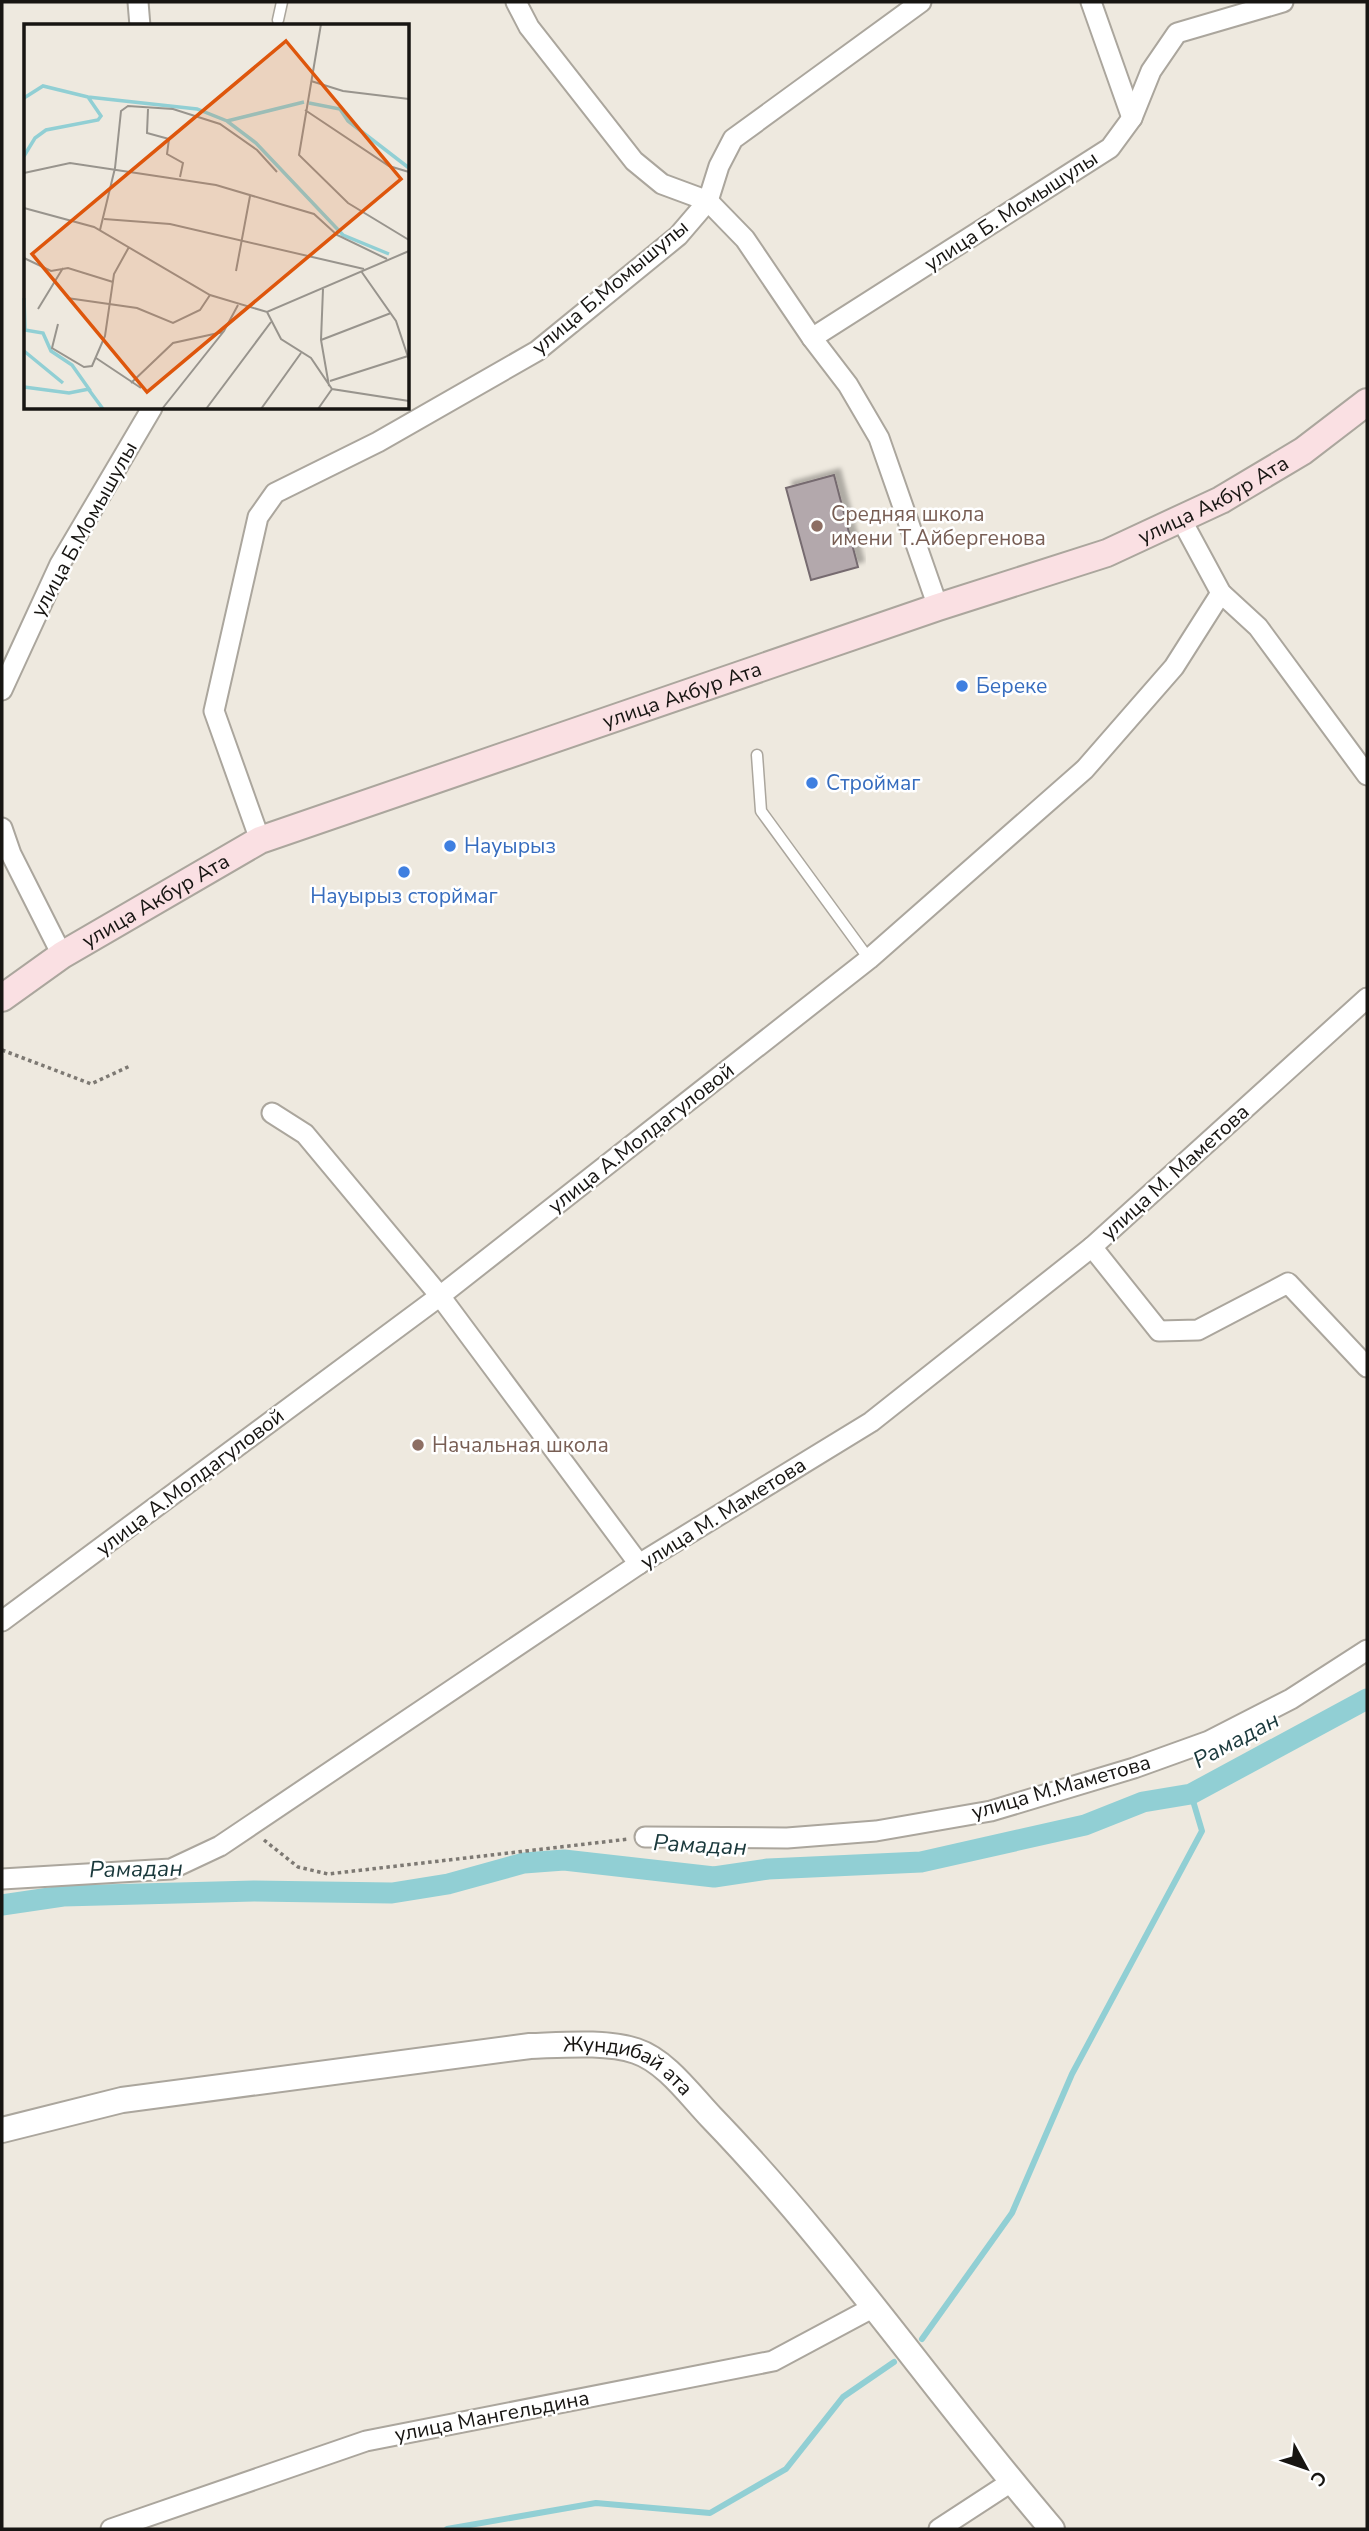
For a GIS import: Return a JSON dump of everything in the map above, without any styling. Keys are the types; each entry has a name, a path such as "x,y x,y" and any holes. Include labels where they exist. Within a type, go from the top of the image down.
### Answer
{"main road":[{"name":"улица Акбур Ата","path":"2,998 62,955 260,840 938,607 1107,553 1221,500 1303,451 1367,402"}],"street":[{"path":"138,2 141,24"},
{"name":"улица Б.Момышулы","path":"516,2 529,27 634,161 662,184 708,201 745,239 812,338 848,385 879,438 938,607"},
{"name":"улица Б.Момышулы","path":"260,840 214,711 258,517 275,493 378,442 537,351 678,236 708,201 719,166 733,139 921,2"},
{"path":"1091,2 1132,118"},
{"name":"улица Б. Момышулы","path":"812,338 1110,148 1132,118 1151,71 1177,33 1283,2"},
{"name":"улица Б.Момышулы","path":"2,690 60,564 151,410"},
{"path":"1181,519 1221,593 1258,628 1367,775"},
{"name":"улица А.Молдагуловой","path":"2,1620 440,1296 869,959 1085,769 1174,667 1221,593"},
{"path":"2,828 10,854 62,955"},
{"name":"улица М. Маметова","path":"2,1879 172,1869 220,1846 639,1564 872,1422 1092,1247 1367,998"},
{"path":"272,1113 305,1134 440,1296 639,1564"},
{"path":"1092,1247 1159,1331 1198,1330 1288,1283 1367,1367"},
{"name":"улица М.Маметова","path":"645,1837 787,1838 876,1831 991,1811 1134,1768 1209,1741 1291,1699 1367,1650"},
{"name":"Жундибай ата","path":"2,2130 122,2100 530,2046 581,2044 636,2051 667,2071 769,2178 1011,2482 1052,2529"},
{"name":"улица Мангельдина","path":"111,2529 366,2441 774,2361 872,2308"},
{"path":"939,2529 1011,2482"}],"lane":[{"path":"278,20 282,2"},
{"path":"758,755 761,811 869,959"}],"path":[{"path":"2,1050 91,1084 130,1066"},
{"path":"248,1827 298,1867 328,1874 645,1837"}],"building":[{"path":"834,475 858,567 811,580 786,488"}],"waterway":[{"name":"Рамадан","path":"2,1905 63,1896 254,1891 392,1893 448,1884 524,1863 564,1860 714,1877 768,1869 921,1862 1085,1825 1143,1802 1191,1794 1367,1699"},
{"path":"922,2339 1012,2213 1072,2074 1202,1831 1191,1794"},
{"path":"447,2529 596,2503 710,2513 786,2469 843,2397 894,2362"}],"place":[{"name":"Средняя школа имени Т.Айбергенова","path":"817,526"},
{"name":"Береке","path":"962,686"},
{"name":"Строймаг","path":"812,783"},
{"name":"Науырыз","path":"450,846"},
{"name":"Науырыз сторймаг","path":"404,872"},
{"name":"Начальная школа","path":"418,1445"}]}
